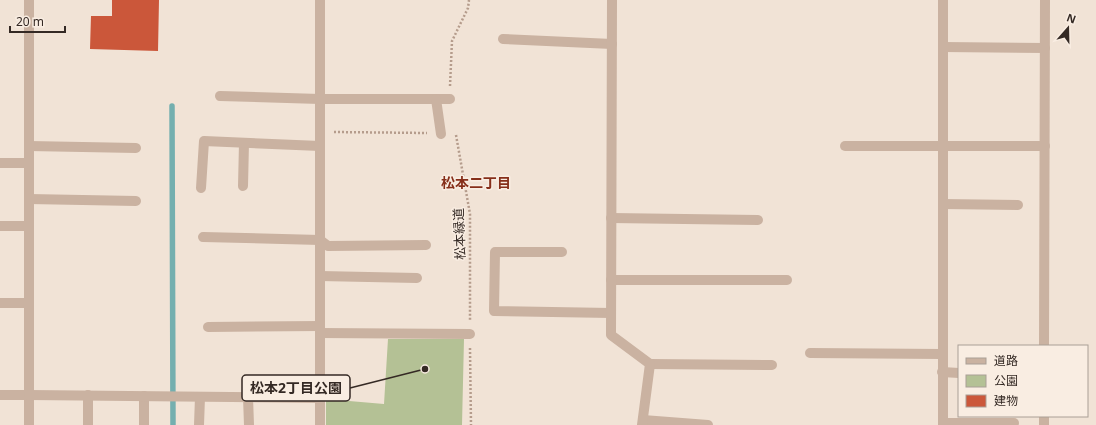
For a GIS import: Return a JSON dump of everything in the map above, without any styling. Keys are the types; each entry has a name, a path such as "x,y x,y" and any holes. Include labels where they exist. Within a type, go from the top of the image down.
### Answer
{"street":[{"path":"29,0 29,425"},
{"path":"320,0 320,425"},
{"path":"612,0 611,335 650,364 772,365"},
{"path":"943,0 942,424 1014,423"},
{"path":"1044,345 1045,0"},
{"path":"503,39 612,44"},
{"path":"943,47 1045,48"},
{"path":"220,96 320,99 450,99"},
{"path":"436,99 441,134"},
{"path":"201,188 204,141 320,146"},
{"path":"243,186 244,143"},
{"path":"29,146 136,148"},
{"path":"845,146 1045,146"},
{"path":"0,163 29,163"},
{"path":"29,199 136,201"},
{"path":"943,204 1018,205"},
{"path":"611,218 758,220"},
{"path":"0,226 29,226"},
{"path":"203,237 320,240 328,246 426,245"},
{"path":"562,252 495,252 494,311 611,313"},
{"path":"320,276 417,278"},
{"path":"611,280 787,280"},
{"path":"0,303 29,303"},
{"path":"208,327 470,334"},
{"path":"810,353 942,354"},
{"path":"650,364 643,422 708,425"},
{"path":"942,372 958,373"},
{"path":"0,395 320,398"},
{"path":"88,395 88,425"},
{"path":"144,396 144,425"},
{"path":"199,425 200,397"},
{"path":"248,397 249,425"}],"path":[{"path":"450,99 452,41 468,8 469,0"},
{"name":"松本緑道","path":"455,130 470,214 471,425"},
{"path":"320,132 441,134"}],"green space":[{"path":"388,339 464,339 462,425 326,425 326,399 384,404"}],"building":[{"path":"112,0 159,0 158,51 90,49 91,16 112,16"}],"waterway":[{"path":"172,106 173,425"}],"place":[{"name":"松本2丁目公園","path":"425,369"}],"district":[{"name":"松本二丁目","path":"476,182"}]}
